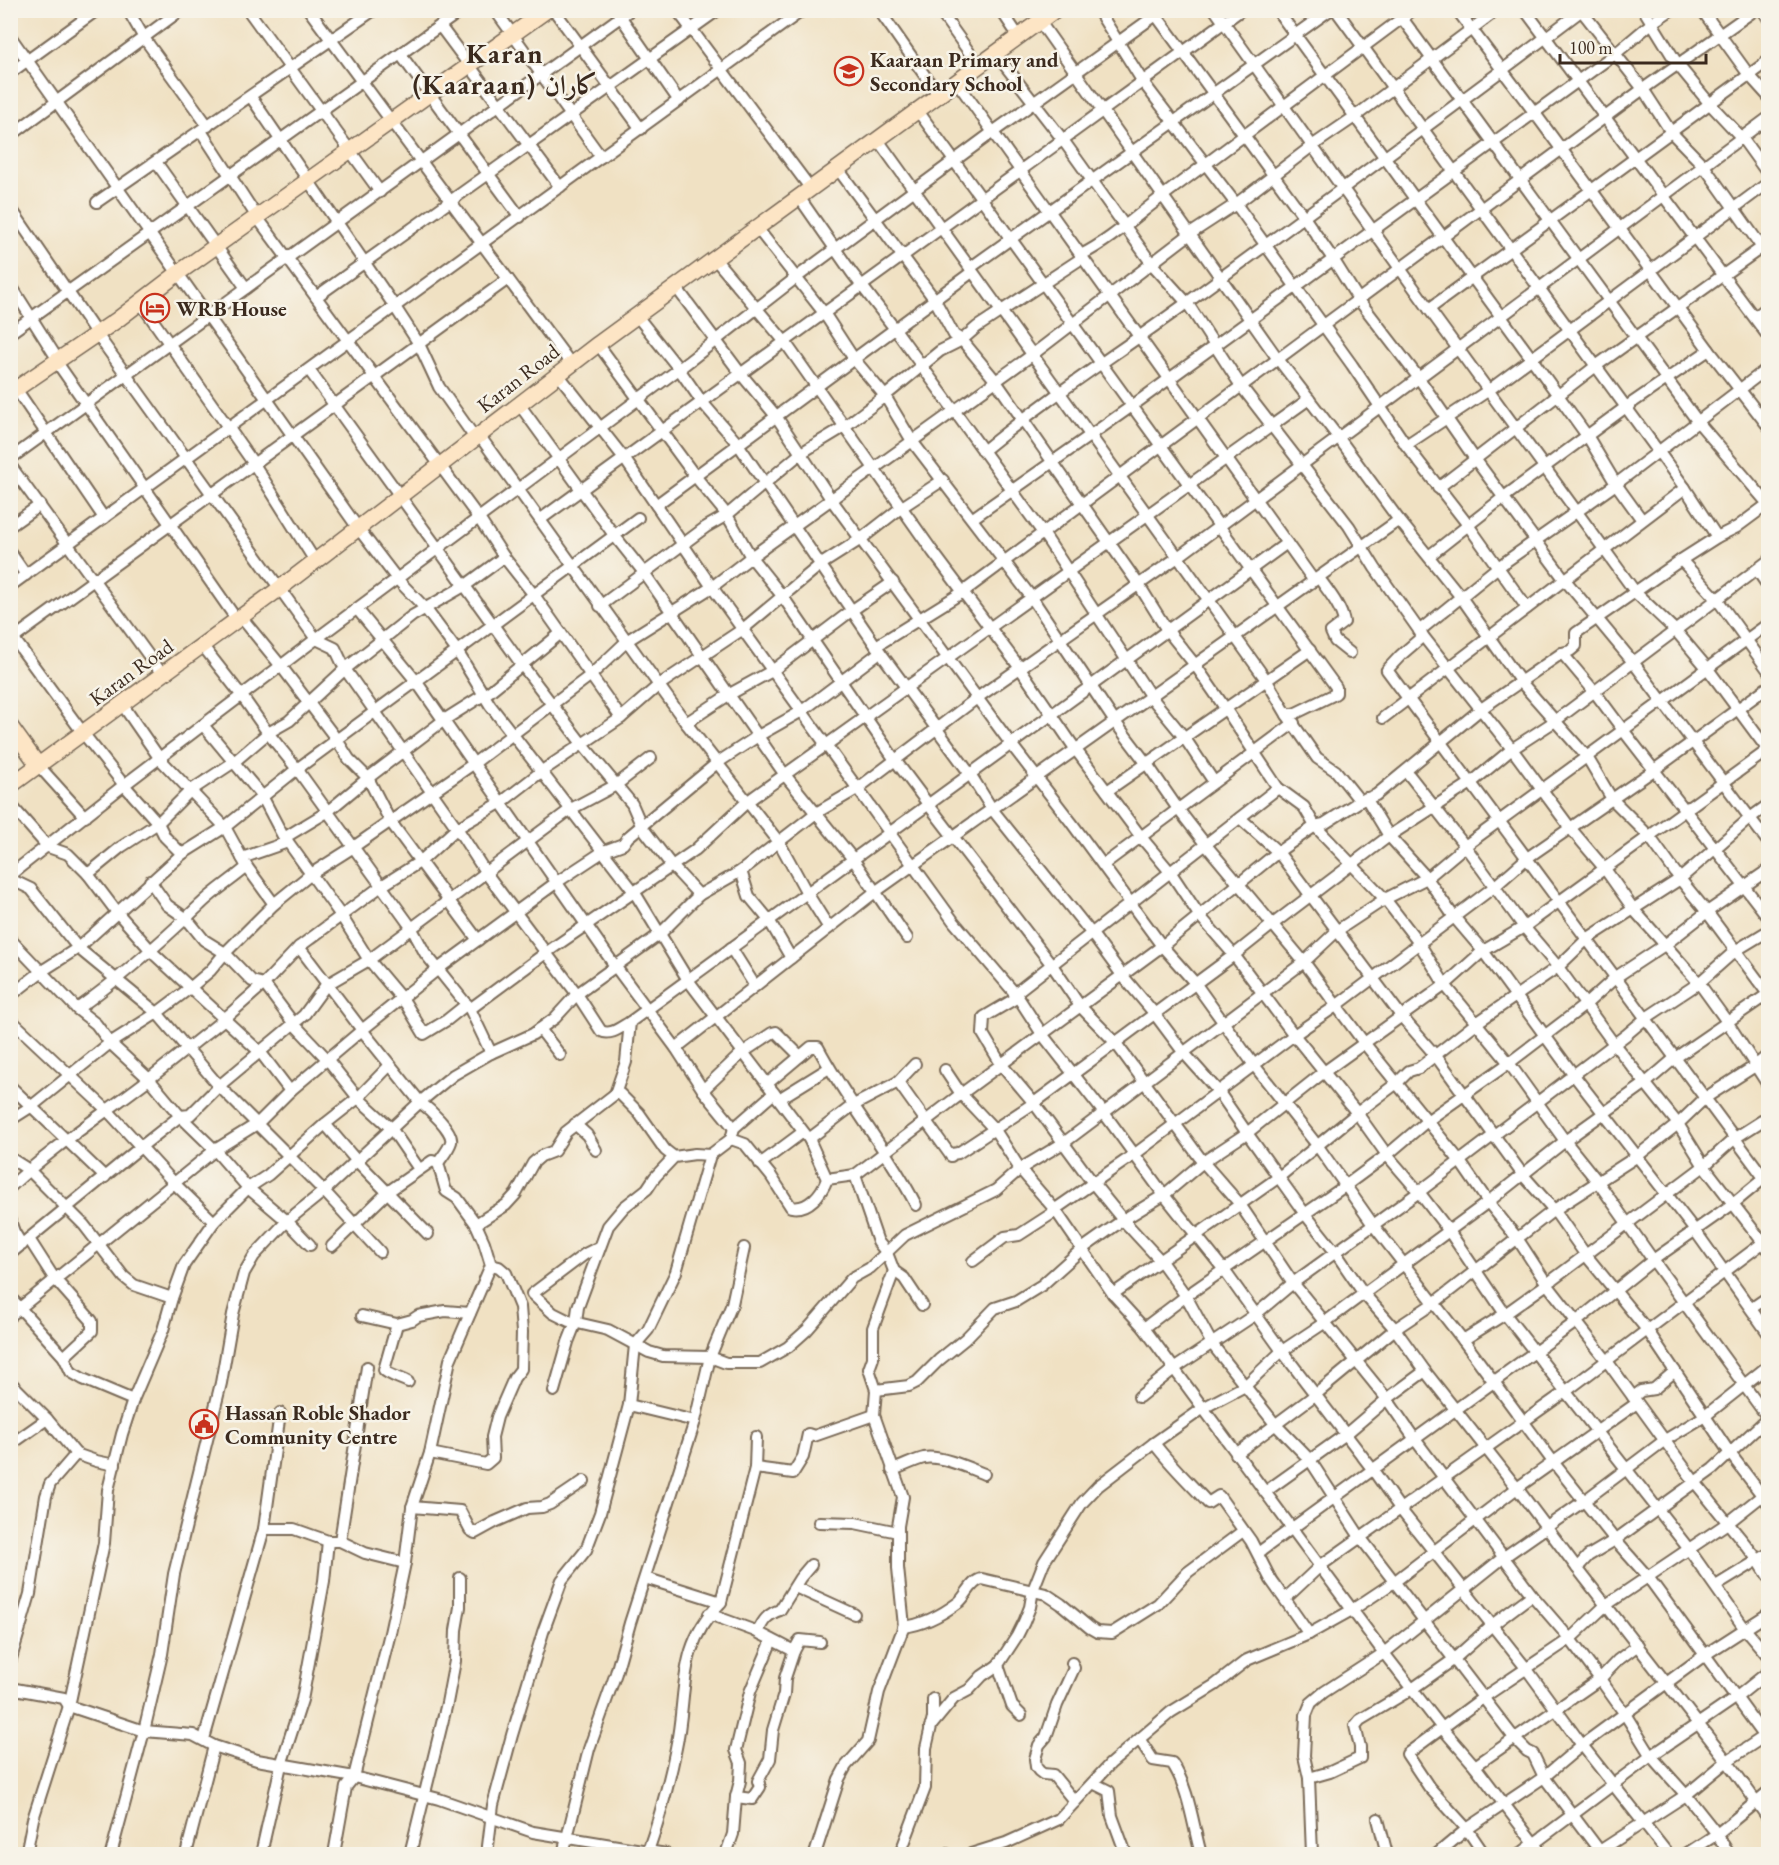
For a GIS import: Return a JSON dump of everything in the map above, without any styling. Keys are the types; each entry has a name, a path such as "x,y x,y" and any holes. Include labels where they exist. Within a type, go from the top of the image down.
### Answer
{"street":[{"path":"10,73 97,10"},
{"path":"128,10 257,217 478,517 504,557 534,595 621,718"},
{"path":"10,136 181,10"},
{"path":"248,10 380,192"},
{"path":"309,10 571,364"},
{"path":"10,333 462,10"},
{"path":"495,10 601,158"},
{"path":"104,519 46,433 12,388 57,360 140,302 547,10"},
{"path":"554,10 640,129"},
{"path":"677,10 722,70 805,193 852,273 1043,533 1151,697 1184,737 1214,782"},
{"path":"316,297 718,10"},
{"path":"10,586 803,10"},
{"path":"879,10 939,96"},
{"path":"939,10 979,66"},
{"path":"1001,10 1019,37"},
{"name":"Karan Road","path":"10,786 279,589 571,364 1055,10"},
{"path":"1098,10 1143,82 1236,204 1324,325 1406,445 1468,525 1527,608"},
{"path":"876,1390 909,1386 918,1382 995,1308 1016,1301 1030,1293 1082,1249 1164,1195 1203,1162 1247,1133 1324,1072 1445,985 1483,951 1524,927 1768,750 1708,669 1676,631 1636,593 1215,10"},
{"path":"541,519 1242,10"},
{"path":"1277,10 1588,437 1616,484 1642,520"},
{"path":"656,505 935,300 1011,239 1330,10"},
{"path":"1336,10 1659,452 1717,537"},
{"path":"600,606 706,527 727,515 801,453 844,427 940,351 962,340 1001,311 1079,260 1081,255 1107,241 1164,195 1363,47 1398,15 1413,10"},
{"path":"1457,10 1708,350 1768,426"},
{"path":"10,1120 32,1106 110,1043 157,1013 190,988 274,904 311,874 473,764 591,675 628,640 712,587 1032,355 1190,234 1236,204 1497,10"},
{"path":"1525,10 1768,336"},
{"path":"1644,10 1678,65 1742,138 1768,174"},
{"path":"973,518 1215,346 1615,54 1671,10"},
{"path":"1702,10 1749,75 1768,96"},
{"path":"10,1316 54,1278 100,1244 215,1150 257,1124 290,1091 438,969 557,882 604,851 623,844 717,763 802,711 918,618 963,592 1643,88 1755,10"},
{"path":"1763,10 1768,18"},
{"path":"97,202 374,11"},
{"path":"983,451 1022,419 1140,337 1264,244 1424,130 1581,11 1643,88 1671,132 1704,166 1766,249 1596,366 1438,488"},
{"path":"380,1252 324,1191 219,1086 157,1013 78,948 31,889 10,877 124,785 316,639 679,369 757,307 993,132 1119,43 1157,12 1183,53 1334,259 1358,299 1418,377 1475,459 1565,580 1633,662 1768,843"},
{"path":"10,459 541,75 622,13 679,101"},
{"path":"827,1179 855,1175 1162,946 1278,852 1315,826 1324,824 1363,799 1376,795 1481,709 1562,653 1574,648 1576,633 1681,560 1737,527 1768,504 1698,422 1494,141 1398,15"},
{"path":"930,1728 954,1698 969,1690 982,1676 998,1665 1024,1622 1044,1562 1082,1503 1098,1486 1205,1407 1245,1386 1282,1351 1324,1323 1488,1202 1565,1141 1646,1083 1675,1058 1768,994 1649,836 1612,800 1587,757 1520,681 1461,597 1399,520 1278,359 1040,22"},
{"path":"440,26 560,188"},
{"path":"10,36 358,528 397,579 425,608 457,651 485,693 490,705 635,892 688,980 806,1136 827,1179 823,1191 814,1199 798,1208 791,1207 771,1176 733,1133 676,1048 615,966 444,720 416,681 357,609"},
{"path":"996,54 1063,140 1152,264 1186,303 1241,386 1349,526 1421,633 1571,829 1605,869 1634,910 1699,983 1768,1085"},
{"path":"401,55 520,217"},
{"path":"1429,309 1768,61"},
{"path":"957,82 1287,543 1341,611 1344,622 1330,632 1335,641 1350,652"},
{"path":"251,97 419,344 439,387 541,519 600,606 628,640 686,723 779,842 829,928"},
{"path":"918,111 1336,687 1336,693 1296,713 1255,752 1103,865"},
{"path":"111,1854 162,1654 174,1574 221,1383 233,1314 244,1273 254,1256 287,1221 324,1191 391,1128 453,1075 490,1053 540,1029 555,1018 577,993 660,934 699,895 741,871 816,813 857,789 977,698 1178,556 1768,118"},
{"path":"878,140 1236,637 1317,758 1336,771 1363,799 1389,836 1427,878 1636,1157 1696,1232 1768,1333"},
{"path":"156,162 246,288"},
{"path":"838,169 935,300 954,335 962,340 995,380 1167,630 1196,666 1278,788 1304,807 1315,826 1385,899 1419,943 1445,985 1509,1063 1565,1141 1598,1182 1768,1418 1713,1469 1615,1540 1588,1556 1577,1568"},
{"path":"1406,445 1532,359 1768,183"},
{"path":"10,207 96,333 279,589 316,639 335,648 345,669 458,828 486,873 577,993 601,1031 605,1033 630,1022 647,1010 1287,543"},
{"path":"757,228 824,313 854,359 885,396 912,441 1032,597 1115,722 1178,809 1304,962 1365,1044 1459,1160 1517,1238 1547,1284 1607,1361 1694,1481 1729,1521 1768,1576"},
{"path":"715,259 785,342 844,427 1020,668 1076,750 1170,873 1198,915 1234,955 1387,1155 1419,1192 1449,1231 1505,1314 1688,1548 1744,1629 1768,1656"},
{"path":"182,854 165,837 158,823 124,785 11,638 508,279"},
{"path":"10,284 86,404 170,524 239,618 281,666 349,759 368,778 390,821 478,940"},
{"path":"676,287 741,374 776,416 831,500 1036,778 1103,865 1131,903 1162,946 1195,983 1284,1105 1317,1145 1374,1226 1524,1420 1584,1502 1648,1577 1767,1737 1728,1761 1686,1795 1599,1853 1574,1815 1544,1777 1533,1754 1515,1738 1423,1622 1360,1537 1310,1461 1275,1424 1212,1344 1186,1296 1160,1260 1093,1184 1065,1142 1001,1064 982,1034 984,1017 1016,996 1052,965 1131,903 1206,845 1278,788"},
{"path":"140,302 254,464 315,561"},
{"path":"1755,317 1768,307"},
{"path":"637,316 702,402 738,444 905,689 970,774 992,809 1184,1053 1218,1091 1364,1294 1395,1329 1485,1449 1668,1683 1768,1818"},
{"path":"598,344 663,430 694,476 727,515 751,557 814,640 841,682 928,804 1052,965 1080,1006 1115,1042 1203,1162 1239,1203 1293,1283 1387,1399 1532,1595 1570,1639 1600,1679 1651,1756 1686,1795 1717,1834 1729,1854"},
{"path":"1429,556 1504,497 1708,350"},
{"path":"1258,1554 1334,1496 1576,1322 1653,1260 1696,1232 1767,1178 1387,670 1421,633 1498,567 1616,484 1768,368"},
{"path":"309,370 522,665 583,745 632,804 642,827 672,866 699,895"},
{"path":"558,374 624,458 712,587 912,866 954,922 1016,996 1042,1034 1164,1195 1224,1270 1401,1510 1526,1668 1582,1745 1668,1854"},
{"path":"203,725 262,796 286,840 342,917 369,960 412,1013 424,1034 695,850 748,801 1309,399"},
{"path":"519,404 645,574 785,775 853,859 907,938"},
{"path":"10,465 162,674"},
{"path":"10,1188 66,1140 108,1111 224,1020 264,984 298,947 380,887 421,861 458,828 502,802 542,771 621,718 659,684 743,629 820,565 861,539 902,507 943,480"},
{"path":"1383,718 1685,488"},
{"path":"10,526 40,505"},
{"path":"10,996 42,971 78,948 182,854 225,827 297,769 638,518"},
{"path":"676,1048 875,892 1399,520"},
{"path":"10,552 26,575"},
{"path":"88,874 158,823 190,791 234,762 268,733 289,721 345,669 381,640 425,608 466,585 504,557"},
{"path":"1681,560 1717,599 1768,669"},
{"path":"898,1082 951,1156 995,1130 1234,955 1389,836 1471,783 1512,749 1555,721 1768,561"},
{"path":"1757,570 1768,586"},
{"path":"686,723 730,694 772,671 893,582"},
{"path":"599,1247 585,1254 532,1294 553,1313 576,1322 608,1330 635,1345 663,1356 710,1357 726,1363 760,1363 772,1358 807,1330 852,1278 870,1268 905,1235 996,1190 1020,1169 1065,1142 1304,962 1338,930 1385,899 1427,878 1465,846 1768,624"},
{"path":"77,1010 117,981 187,919 245,863 286,840 327,812 368,778 444,720 485,693 561,633"},
{"path":"202,645 297,769 411,927 425,953 468,1006 490,1053"},
{"path":"1107,791 1310,651"},
{"path":"1562,653 1594,691 1768,917"},
{"path":"973,1261 1005,1238 1019,1234 1055,1211 1135,1154 1494,887 1527,858 1612,800 1768,687"},
{"path":"122,704 160,759 225,827 245,863 274,904"},
{"path":"10,726 38,765 85,817"},
{"path":"10,1254 180,1116 190,1115 219,1086 304,1015 326,985 369,960 571,808 616,785 651,758"},
{"path":"1286,1598 1320,1566 1445,1479 1607,1361 1724,1271 1767,1243 1704,1166 1678,1124 1614,1044 1558,967 1524,927 1407,771"},
{"path":"10,804 48,847 68,854 88,874 117,912 152,950 261,1053 290,1091"},
{"path":"1113,1294 1279,1177 1409,1071 1419,1068 1475,1024 1558,967 1587,939 1680,879 1750,818 1768,806"},
{"path":"1240,818 1278,852 1311,894 1402,1017 1436,1056 1492,1135 1554,1210 1615,1292 1648,1330 1729,1452 1766,1497 1606,1605 1570,1639 1484,1697 1407,1754 1429,1787 1467,1829 1484,1854"},
{"path":"1144,1328 1186,1296 1345,1186 1427,1121 1585,1005 1616,977 1666,945 1707,912 1768,870"},
{"path":"741,871 749,896 769,920 791,958"},
{"path":"150,881 167,905 187,919 204,940 225,953 252,981 264,984 294,1024 328,1060 358,1098 391,1128 419,1169"},
{"path":"1140,1397 1175,1368 1256,1314 1293,1283 1374,1226 1646,1018 1699,983 1735,951 1768,931"},
{"path":"10,939 77,1010 96,1024 110,1043 148,1079 248,1188 287,1221 310,1245"},
{"path":"298,947 420,1102 436,1117 451,1139 451,1143 438,1163 446,1191 457,1198 476,1224 491,1265 450,1360 430,1453 412,1507 405,1563 390,1633 354,1777 346,1787 334,1854"},
{"path":"731,948 755,986"},
{"path":"10,1018 108,1111 175,1184 214,1222"},
{"path":"476,1224 506,1205 516,1194 533,1163 541,1156 554,1151 560,1140 575,1124 615,1094 626,1062 630,1022"},
{"path":"540,1029 560,1055"},
{"path":"703,1090 742,1053 772,1033 776,1032 800,1056"},
{"path":"487,1854 493,1805 543,1632 562,1581 586,1550 600,1513 629,1405 635,1345 648,1330 676,1272 710,1155 773,1092 800,1056 815,1046 852,1106 902,1178 916,1205"},
{"path":"1236,1454 1315,1395 1395,1329 1434,1303 1554,1210 1636,1157 1678,1124 1705,1098 1755,1066 1768,1054"},
{"path":"760,1164 852,1106 898,1082 915,1064"},
{"path":"26,1854 33,1819 69,1706 104,1543 108,1490 122,1434 133,1400 163,1330 184,1264 214,1222 248,1188 268,1175 358,1098 390,1065"},
{"path":"773,1092 829,1068"},
{"path":"945,1070 961,1094 995,1130 1020,1169 1055,1211 1113,1294 1144,1328 1205,1407 1236,1454 1384,1653 1542,1854"},
{"path":"10,1086 105,1177"},
{"path":"615,1094 620,1094 639,1113 664,1150 674,1157"},
{"path":"1463,1340 1547,1284 1704,1166 1735,1138 1768,1117"},
{"path":"325,1124 356,1160 428,1233"},
{"path":"575,1124 596,1150"},
{"path":"554,1391 576,1322 578,1307 595,1267 599,1247 608,1226 624,1208 647,1189 674,1157 694,1154 710,1155"},
{"path":"10,1158 29,1170 100,1244 115,1267 134,1285 172,1298"},
{"path":"332,1246 388,1191 432,1161 438,1163"},
{"path":"855,1175 878,1242 887,1253 894,1270 904,1278 922,1305"},
{"path":"12,1227 92,1321 92,1331 64,1357"},
{"path":"563,1854 589,1749 695,1421 710,1357 732,1304 744,1248"},
{"path":"430,1453 486,1464 493,1458 492,1437 497,1417 514,1378 521,1369 522,1332 520,1307 506,1273 499,1267 491,1265"},
{"path":"815,1854 839,1779 868,1741 879,1692 903,1627 902,1598 898,1584 898,1532 903,1497 874,1415 876,1390 869,1369 873,1358 873,1328 894,1270"},
{"path":"10,1297 64,1357 71,1372 133,1400"},
{"path":"1752,1308 1768,1297"},
{"path":"362,1316 397,1324 418,1316 445,1311 470,1313"},
{"path":"397,1324 384,1370 387,1374 399,1376 408,1382"},
{"path":"1312,1854 1309,1778 1304,1756 1306,1715 1311,1703 1384,1653 1504,1557 1584,1502 1665,1440 1705,1416 1768,1365"},
{"path":"340,1541 367,1367"},
{"path":"1265,1492 1346,1434 1387,1399 1425,1371"},
{"path":"971,1854 1006,1843 1059,1819 1110,1764 1171,1712 1215,1685 1246,1660 1309,1634 1352,1610 1394,1582 1517,1488 1596,1432 1635,1400 1641,1391 1654,1389 1675,1371"},
{"path":"10,1382 47,1419 76,1454 115,1465"},
{"path":"629,1405 695,1421"},
{"path":"204,1739 264,1529 280,1413"},
{"path":"755,1468 793,1473 802,1457 808,1434 814,1436 874,1415"},
{"path":"10,1445 47,1419"},
{"path":"648,1853 677,1747 686,1670 694,1639 709,1614 721,1602 755,1468 756,1437"},
{"path":"1154,1443 1169,1463 1208,1503 1219,1496 1258,1554 1271,1580 1286,1598 1309,1634"},
{"path":"10,1662 30,1594 50,1484 76,1454"},
{"path":"892,1470 921,1458 931,1457 984,1474"},
{"path":"412,1507 460,1511 470,1530 475,1533 527,1509 550,1504 584,1481"},
{"path":"819,1522 855,1523 898,1532"},
{"path":"264,1529 294,1529 328,1541 340,1541 365,1553 405,1563"},
{"path":"903,1627 921,1624 956,1603 979,1579 993,1580 1052,1597 1090,1628 1098,1632 1112,1633 1158,1604 1188,1572 1243,1531"},
{"path":"261,1854 281,1765 302,1700 324,1581 328,1541"},
{"path":"1716,1586 1768,1554"},
{"path":"757,1632 762,1622 771,1613 780,1611 811,1565"},
{"path":"410,1854 455,1661 460,1578"},
{"path":"645,1578 721,1602"},
{"path":"795,1587 854,1614"},
{"path":"1309,1778 1330,1772 1360,1758 1355,1726 1360,1720 1412,1689 1453,1660 1492,1625 1532,1595"},
{"path":"709,1614 757,1632 794,1651"},
{"path":"1437,1854 1467,1829 1544,1777 1582,1745 1706,1654 1768,1614"},
{"path":"726,1854 733,1834 736,1797 741,1781 741,1762 736,1750 750,1692 772,1640"},
{"path":"736,1797 752,1799 760,1787 758,1780 770,1759 772,1730 784,1694 785,1678 794,1651 800,1640 820,1642"},
{"path":"1474,1766 1600,1679 1618,1660 1638,1645"},
{"path":"1072,1663 1074,1668 1057,1705 1047,1737 1039,1745 1035,1760 1039,1771 1053,1775 1075,1802"},
{"path":"998,1665 1012,1706 1021,1715"},
{"path":"1520,1854 1651,1756 1737,1697 1768,1672"},
{"path":"10,1688 64,1698 69,1706 144,1731 193,1735 214,1746 281,1765 354,1777 439,1799 533,1832 648,1853 666,1854"},
{"path":"900,1854 925,1788 926,1748 933,1718 933,1699"},
{"path":"1140,1740 1153,1760 1172,1763 1179,1773 1201,1854"},
{"path":"186,1854 214,1746"},
{"path":"1093,1783 1109,1791 1112,1816 1126,1854"},
{"path":"1686,1854 1717,1834 1768,1792"},
{"path":"1378,1820 1387,1854"},
{"path":"938,1854 947,1854"}],"place":[{"name":"Kaaraan Primary and Secondary School","path":"849,71"},
{"name":"WRB House","path":"155,308"},
{"name":"Hassan Roble Shador Community Centre","path":"204,1424"}],"district":[{"name":"Karan (Kaaraan) كاران","path":"505,68"}]}
